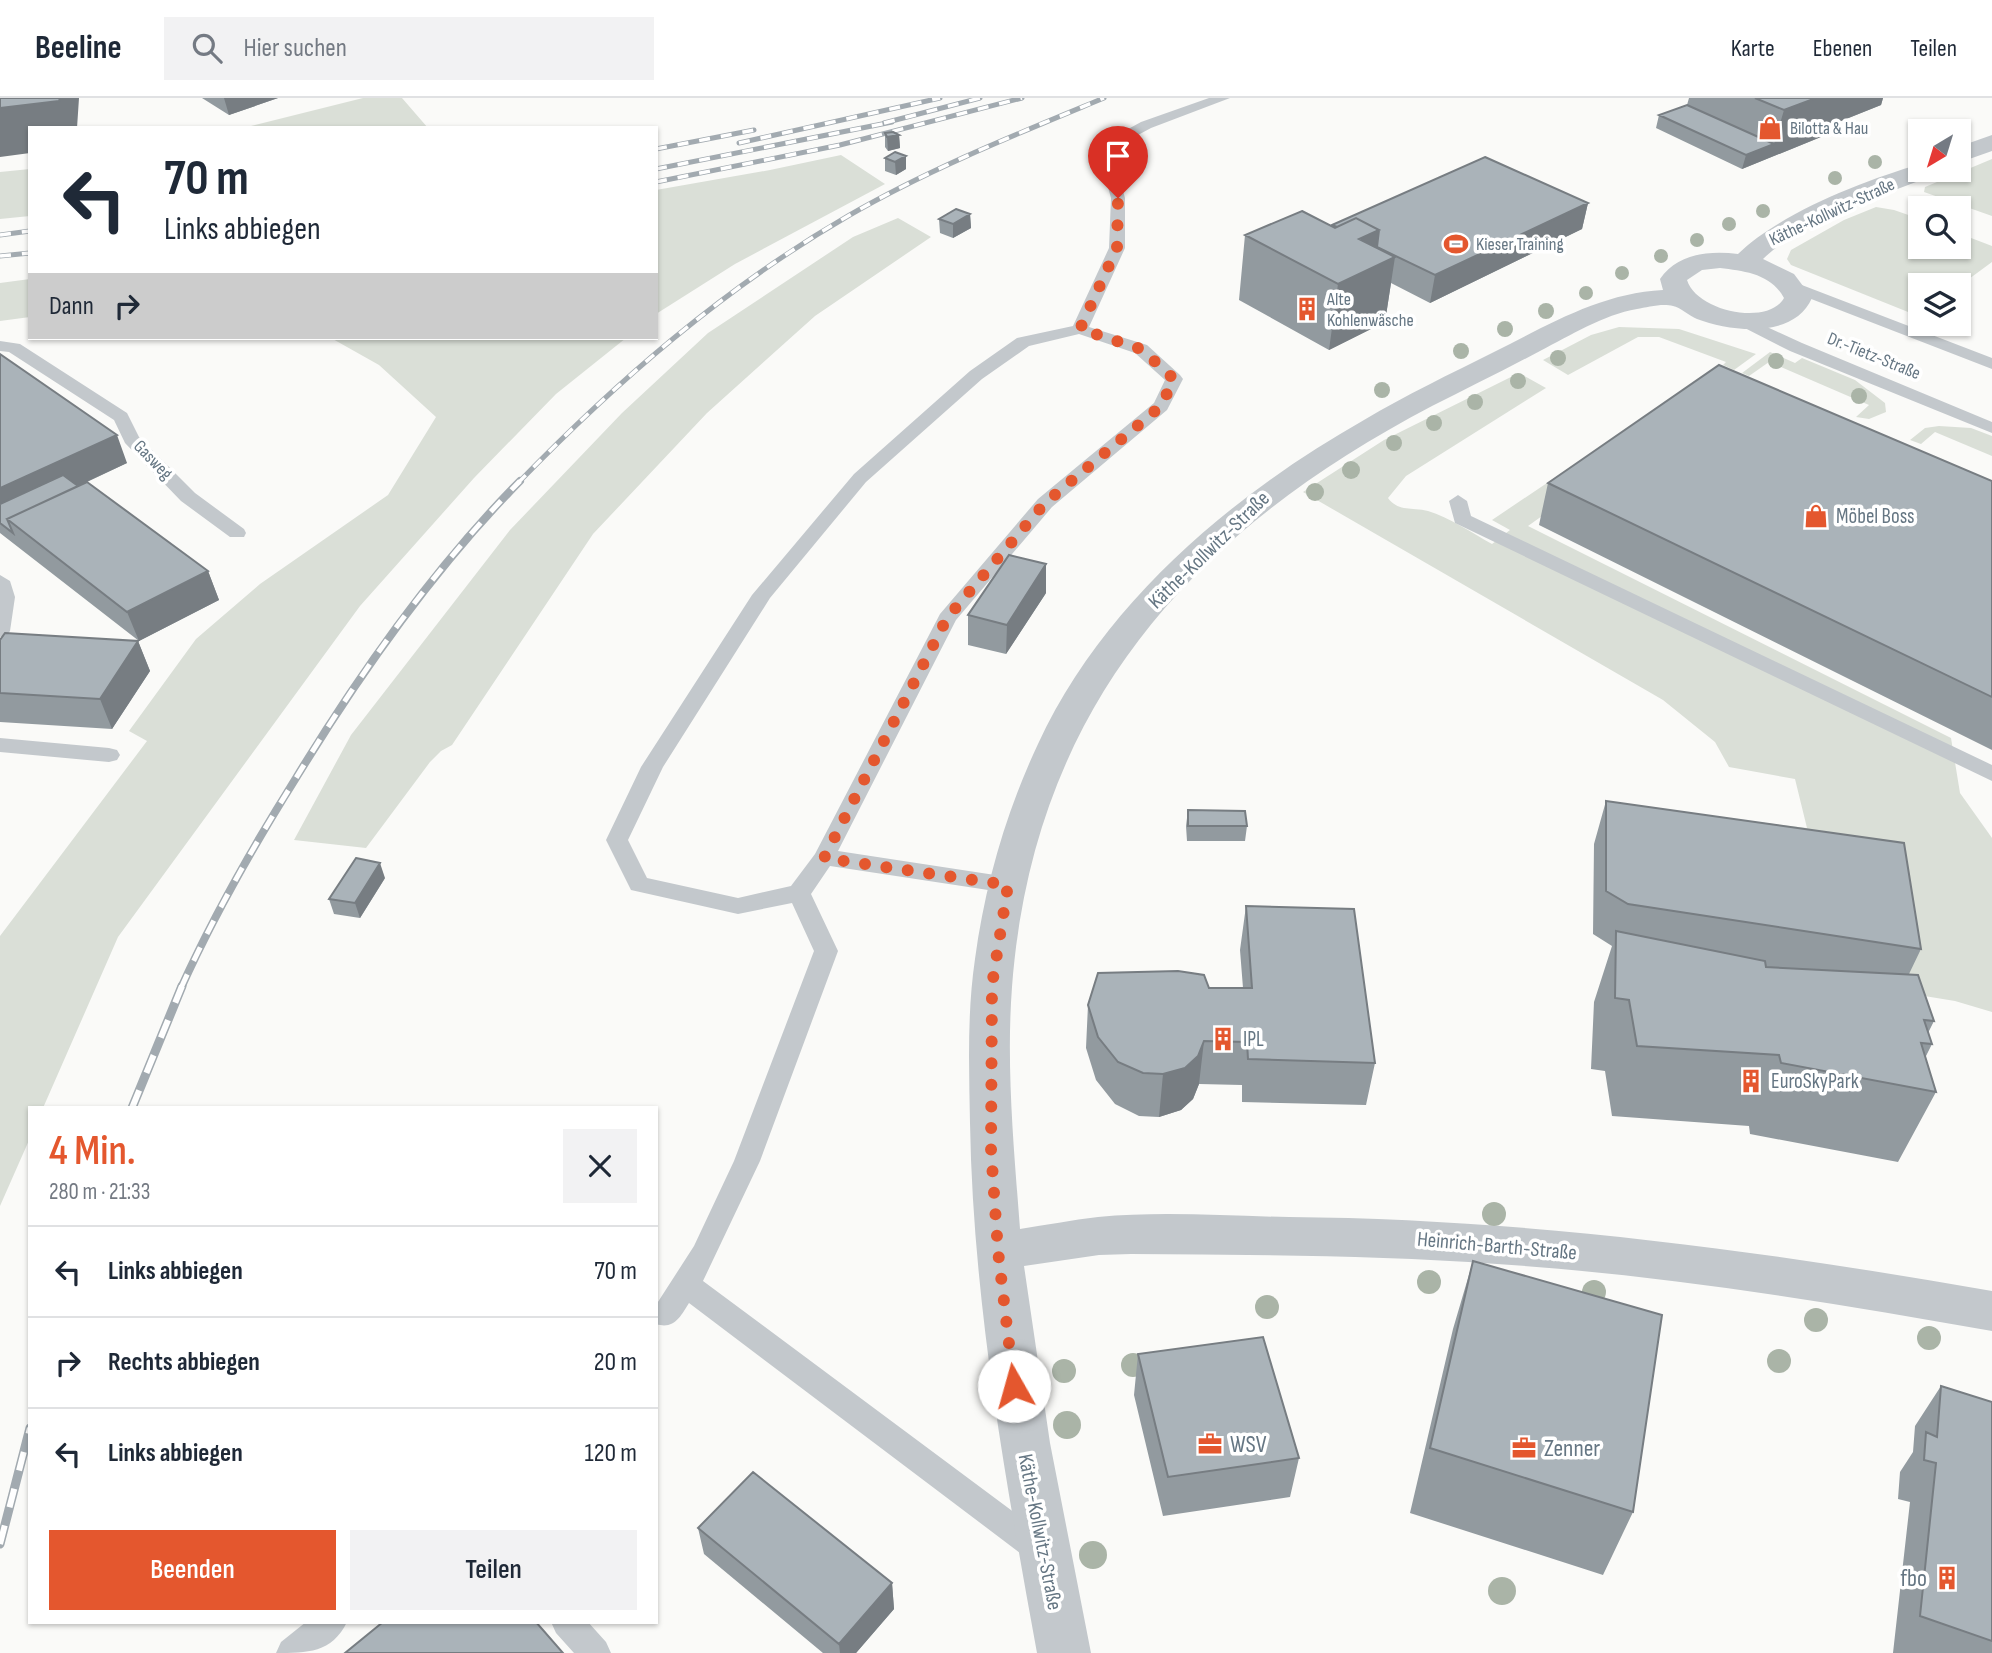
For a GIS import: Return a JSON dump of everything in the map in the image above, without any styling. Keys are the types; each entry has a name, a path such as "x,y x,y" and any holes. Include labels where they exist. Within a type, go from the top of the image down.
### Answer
{"street":[{"path":"1971,151 1992,142"},
{"name":"Käthe-Kollwitz-Straße","path":"1745,262 1754,251 1781,234 1824,212 1908,177"},
{"name":"Käthe-Kollwitz-Straße","path":"1064,1653 1017,1410 998,1251 991,1149 992,985 1008,885 1033,798 1063,729 1102,667 1172,579 1246,511 1304,467 1363,431 1568,326 1627,302 1680,297 1672,279 1681,269 1697,262 1745,262 1785,278 1794,287"},
{"path":"1680,297 1695,308 1717,316 1766,320 1794,307 1798,298 1794,287"},
{"name":"Heinrich-Barth-Straße","path":"998,1251 1099,1236 1131,1235 1343,1236 1431,1240 1724,1266 1992,1311"}],"lane":[{"path":"1080,329 1117,248 1118,198 1104,148 1145,127 1223,98"},
{"name":"Dr.-Tietz-Straße","path":"1794,287 1992,364"},
{"name":"Dr.-Tietz-Straße","path":"1741,320 1796,347 1992,428"},
{"path":"1080,329 1141,349 1174,379 1161,406 1045,503 947,618 824,858 799,893 738,906 639,884 617,840 652,767 762,595 860,478 976,375 1023,342 1080,329"},
{"name":"Gasweg","path":"0,346 14,348 121,417 131,439 188,497 237,533"},
{"path":"1458,501 1462,519 1992,774"},
{"path":"0,581 5,597 0,631"},
{"path":"0,745 109,755"},
{"path":"824,858 1008,885"},
{"path":"666,1315 688,1286 705,1256 748,1160 825,951 799,893"},
{"path":"688,1286 1044,1553"},
{"path":"292,1653 328,1624"},
{"path":"569,1624 595,1653"}],"shaded area":[{"path":"363,98 402,98 426,126 251,126"},
{"path":"841,155 885,184 735,264 658,313 658,190"},
{"path":"1992,159 1992,216 1971,209 1971,196 1935,196 1924,192 1925,187 1937,182 1971,182 1971,168"},
{"path":"28,169 28,216 0,219 0,172"},
{"path":"1876,207 1894,210 1908,215 1908,259 1971,259 1971,238 1992,246 1992,262 1971,277 1971,273 1908,273 1908,312 1791,265 1787,259 1791,250 1844,220"},
{"path":"898,218 931,237 815,316 707,413 593,534 452,745 430,762 366,848 294,840 351,735 510,530 622,413 708,333 853,237"},
{"path":"28,279 28,317 0,321 0,283"},
{"path":"1619,327 1679,329 1756,354 1734,370 1723,365 1726,362 1659,337 1638,337 1568,375 1543,360 1591,335"},
{"path":"335,340 624,340 556,394 474,478 360,606 118,937 44,1106 28,1106 28,1143 0,1206 0,936 147,741 129,731 196,639 260,584 388,495 436,417 379,365"},
{"path":"1770,352 1795,363 1802,358 1855,380 1885,403 1886,412 1869,419 1856,417 1869,405 1769,362 1749,376 1742,373"},
{"path":"1519,373 1546,388 1406,476 1388,498 1401,507 1428,511 1444,517 1492,544 1510,530 1492,520 1679,394 1700,403 1528,526 1951,738 1960,793 1992,838 1992,1012 1955,1001 1900,992 1733,819 1807,828 1795,779 1729,767 1715,742 1663,700 1303,492 1384,440"},
{"path":"1925,428 1971,428 1992,436 1992,456 1935,432 1921,444 1910,440"}],"building":[{"path":"0,98 60,98 59,101 0,108"},
{"path":"1755,98 1816,98 1784,110"},
{"path":"1687,105 1774,144 1746,155 1659,115"},
{"path":"893,132 899,135 887,137 885,133"},
{"path":"895,152 906,156 895,162 885,158"},
{"path":"1485,157 1588,203 1435,275 1377,247 1379,230 1356,218 1337,227 1332,225"},
{"path":"956,209 970,214 953,224 939,219"},
{"path":"1302,211 1335,228 1356,218 1379,230 1359,239 1395,257 1338,284 1245,235"},
{"path":"0,354 117,435 0,488"},
{"path":"1719,365 1992,481 1992,697 1548,483"},
{"path":"63,475 78,486 7,519 13,533 0,523 0,504"},
{"path":"87,482 208,571 127,612 7,519"},
{"path":"1009,555 1046,564 1007,625 968,615"},
{"path":"5,633 138,641 100,699 0,693 0,640"},
{"path":"1606,801 1904,843 1921,949 1628,904 1606,891"},
{"path":"1188,810 1245,811 1247,826 1188,826"},
{"path":"356,858 380,863 355,903 329,899"},
{"path":"1246,906 1354,909 1375,1063 1248,1059 1247,1042 1204,1041 1198,1056 1185,1068 1163,1074 1143,1073 1118,1062 1098,1037 1088,1005 1098,973 1178,971 1204,975 1209,988 1252,988"},
{"path":"1616,931 1765,961 1766,967 1918,975 1934,1021 1924,1020 1932,1044 1921,1043 1936,1092 1781,1063 1779,1055 1637,1046 1629,1000 1615,998"},
{"path":"1473,1261 1662,1315 1633,1512 1430,1448"},
{"path":"1263,1337 1299,1458 1168,1477 1138,1354"},
{"name":"fbo","path":"1941,1386 1992,1402 1992,1641 1920,1616 1936,1463 1924,1460 1926,1432 1937,1437"},
{"path":"753,1472 892,1583 839,1644 698,1528"},
{"path":"381,1624 538,1624 563,1653 345,1653"}],"railway":[{"path":"739,143 940,98"},
{"path":"884,123 980,98"},
{"path":"658,182 840,145 1022,98"},
{"path":"520,481 594,408 674,338 715,305 802,244 910,183 1104,98"},
{"path":"658,169 892,122"},
{"path":"658,149 754,130"},
{"path":"0,235 28,231"},
{"path":"0,256 28,253"},
{"path":"181,988 221,907 280,803 372,661 457,550 520,481"},
{"path":"133,1106 182,986"},
{"path":"0,1544 28,1436"}],"place":[{"name":"Bilotta & Hau","path":"1770,128"},
{"name":"Kieser Training","path":"1456,244"},
{"name":"Alte Kohlenwäsche","path":"1307,309"},
{"name":"Möbel Boss","path":"1816,516"},
{"name":"IPL","path":"1223,1039"},
{"name":"EuroSkyPark","path":"1751,1081"},
{"name":"WSV","path":"1210,1444"},
{"name":"Zenner","path":"1524,1448"},
{"name":"fbo","path":"1947,1578"}],"route":[{"path":"1014,1386 998,1251 991,1149 992,985 1008,885 824,858 947,618 1045,503 1161,406 1174,379 1141,349 1080,329 1117,248 1118,198"}]}
